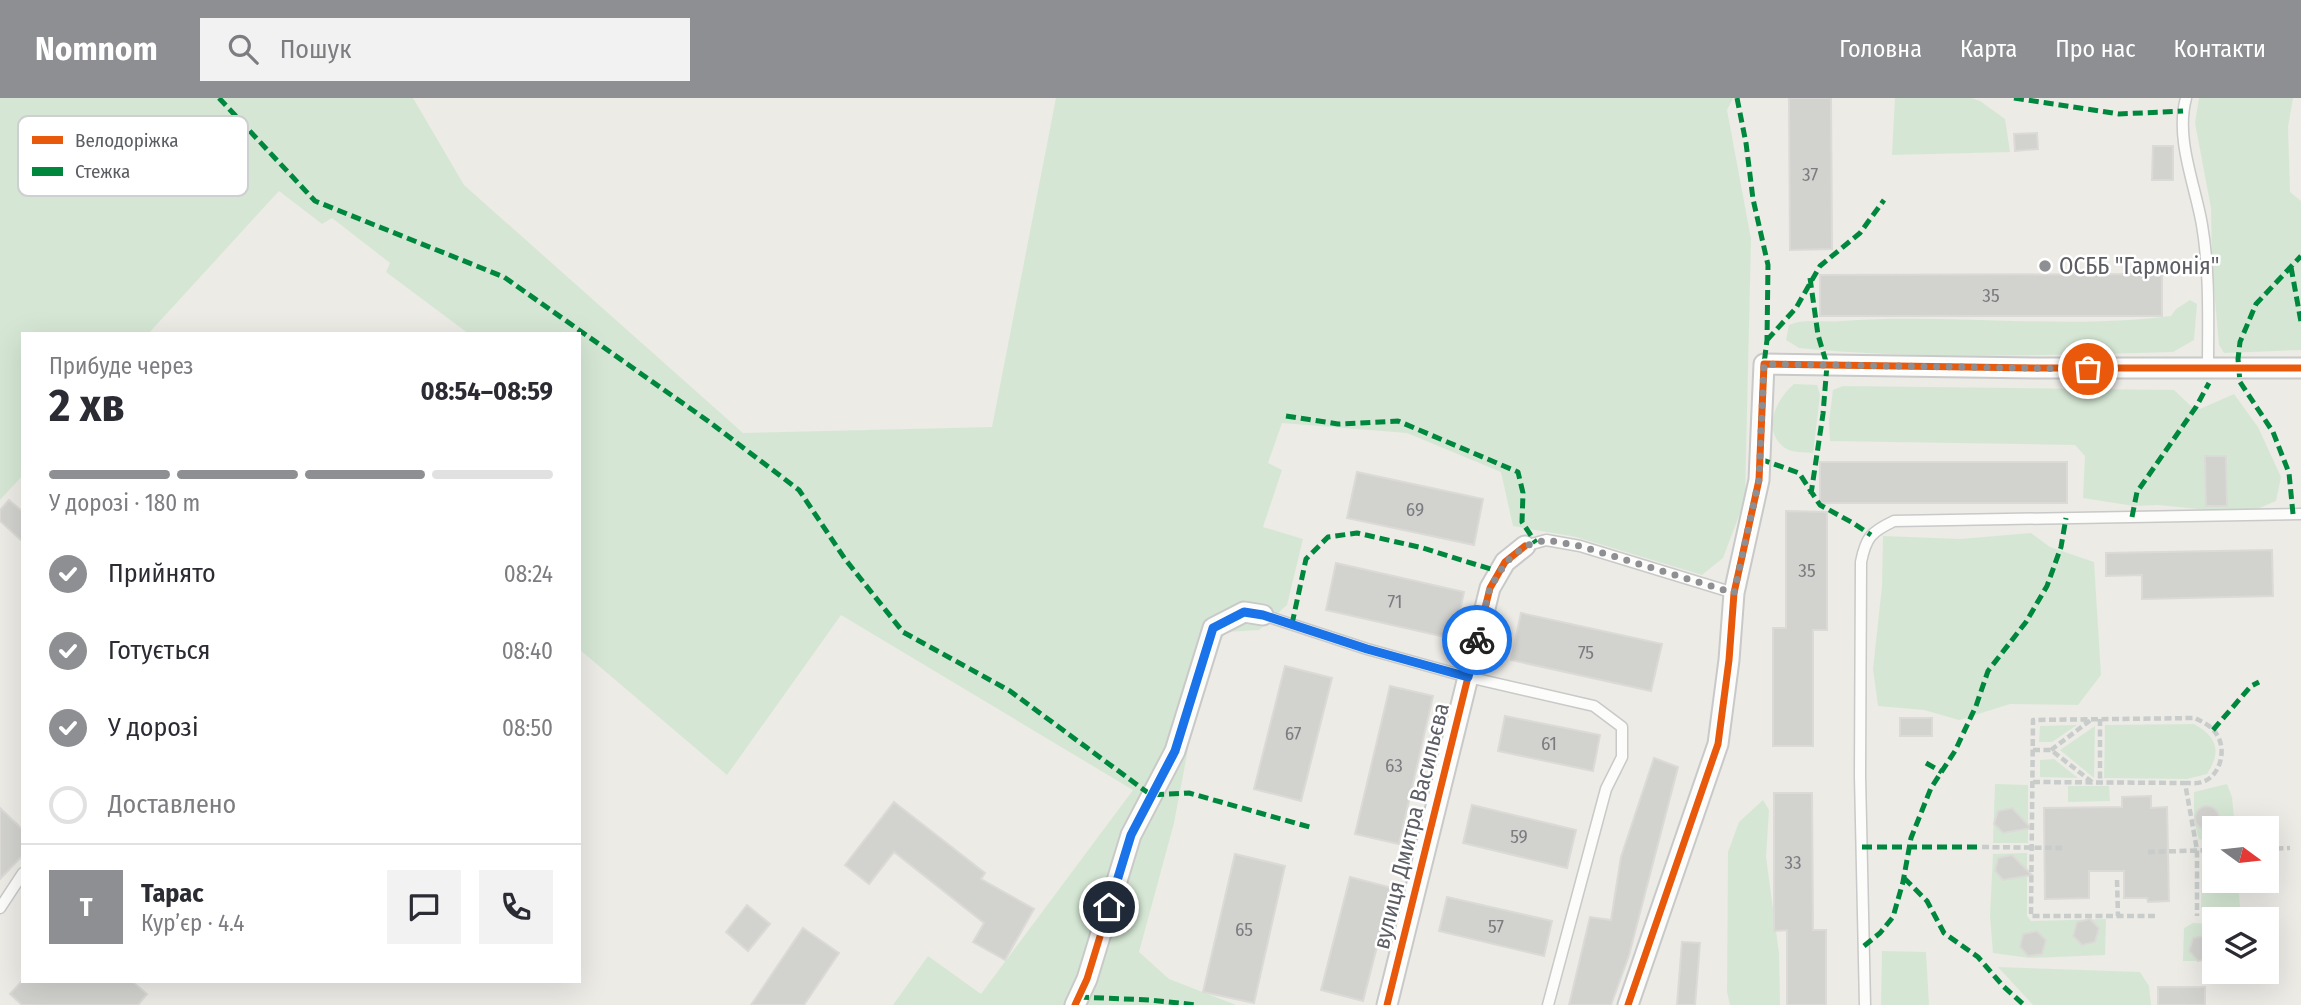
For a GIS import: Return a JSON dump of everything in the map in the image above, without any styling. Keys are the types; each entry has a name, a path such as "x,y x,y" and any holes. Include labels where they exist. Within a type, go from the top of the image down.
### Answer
{"street":[{"path":"1628,1005 1718,744 1734,593 1759,480 1764,364 2301,368"},
{"name":"вулиця Дмитра Васильєва","path":"1387,1005 1490,588 1506,562 1525,546"},
{"path":"1074,1005 1087,979 1131,835 1175,751 1213,628 1244,612 1263,615"}],"lane":[{"path":"2186,98 2183,111 2188,162 2202,225 2205,260 2208,369"},
{"path":"1865,1005 1860,768 1861,562 1865,541 1876,529 1894,522 2301,514"},
{"path":"1525,546 1546,540 1580,546 1734,593"},
{"path":"1263,615 1367,649 1468,677 1594,706 1622,727 1622,757 1606,789 1548,1005"},
{"path":"0,908 21,876"}],"path":[{"path":"2033,782 2202,782 2213,775 2220,763 2222,748 2217,733 2195,718 2033,720 2031,916 2155,916"},
{"path":"2034,750 2051,750 2092,719"},
{"path":"2100,719 2100,782"},
{"path":"2051,750 2092,782"},
{"path":"2185,783 2197,850 2197,916"},
{"path":"1982,847 2062,848"},
{"path":"2279,848 2290,848"},
{"path":"2148,852 2202,850"},
{"path":"2117,880 2118,916"}],"green space":[{"path":"0,98 413,98 464,185 743,433 992,427 1056,98 1733,98 1727,110 1751,239 1745,500 1723,558 1702,575 1576,537 1513,526 1501,472 1407,433 1282,423 1268,463 1282,470 1263,527 1303,539 1287,605 1259,630 1225,632 1199,691 1174,823 1139,952 1169,979 1236,1005 893,1005 928,956 981,994 1133,790 841,615 727,775 581,651 581,332 466,332 386,272 390,263 332,218 322,224 279,191 150,332 21,332 21,477 0,500"},
{"path":"1895,98 1971,98 1980,101 2005,119 2010,152 1892,155"},
{"path":"2199,98 2293,98 2288,127 2290,192 2301,201 2301,350 2224,353 2219,345 2212,267 2211,208 2195,123"},
{"path":"2190,300 2197,304 2194,340 2173,352 1986,356 1892,354 1799,348 1786,340 1789,325 1801,322 1882,319 2048,322 2130,320 2171,316 2176,309"},
{"path":"1794,384 1817,385 1820,395 1813,453 1788,450 1774,433 1777,406"},
{"path":"1843,386 2174,390 2194,409 2200,409 2234,394 2258,427 2281,477 2276,501 2257,509 2208,510 2158,505 2134,506 2083,498 2085,456 2075,445 1830,441 1829,422 1833,390"},
{"path":"2031,533 2050,547 2094,562 2101,675 2078,705 2010,704 1959,720 1924,710 1878,706 1873,669 1882,586 1883,536 1960,539"},
{"path":"2194,724 2208,734 2215,745 2215,758 2207,774 2187,779 2104,778 2105,725"},
{"path":"2077,725 2052,742 2039,742 2040,726"},
{"path":"2095,726 2094,778 2060,750"},
{"path":"2054,759 2078,778 2040,777 2040,760"},
{"path":"1995,784 2028,785 2028,843 1993,843"},
{"path":"2227,784 2232,797 2234,816 2202,816 2202,840 2199,839 2194,821 2194,792"},
{"path":"2068,786 2109,786 2110,801 2068,802"},
{"path":"1763,800 1769,810 1766,857 1779,953 1780,1005 1730,1005 1727,992 1728,852 1739,822"},
{"path":"2027,853 2027,916 2031,921 2106,919 2105,955 2030,958 1993,953 1990,916 1993,854"},
{"path":"2202,857 2202,893 2239,893 2240,907 2201,908"},
{"path":"2193,923 2202,923 2202,961 2183,961 2184,928"},
{"path":"1882,951 1926,952 1929,1005 1881,1005"},
{"path":"1998,967 2140,972 2149,986 2151,1005 2033,1005"}],"building":[{"path":"1789,98 1831,98 1832,249 1790,250"},
{"path":"2037,133 2038,149 2015,151 2014,134"},
{"path":"2153,146 2173,146 2173,180 2152,180"},
{"path":"2162,274 2162,316 1820,316 1820,275"},
{"path":"2205,456 2226,456 2227,506 2206,506"},
{"path":"1820,462 2067,462 2067,503 1820,503"},
{"path":"1357,472 1483,499 1474,545 1347,518"},
{"path":"9,500 21,510 21,540 0,521 0,510"},
{"path":"1786,511 1827,512 1827,630 1813,630 1813,746 1773,746 1773,628 1786,628"},
{"path":"2272,550 2273,596 2142,599 2142,575 2106,576 2106,553"},
{"path":"1336,563 1464,592 1454,639 1326,610"},
{"path":"1521,613 1662,644 1651,691 1511,660"},
{"path":"1285,666 1332,678 1301,801 1254,789"},
{"path":"1390,686 1433,696 1399,844 1355,834"},
{"path":"1505,716 1600,735 1593,771 1498,751"},
{"path":"1900,718 1932,718 1932,736 1900,736"},
{"path":"1654,758 1678,767 1629,955 1611,1005 1569,1005 1590,917 1611,920 1621,857"},
{"path":"1774,793 1812,793 1813,930 1826,930 1826,1005 1787,1005 1787,930 1774,931"},
{"path":"2151,796 2151,808 2167,807 2169,901 2148,902 2147,898 2124,898 2124,871 2089,871 2089,898 2045,899 2044,808 2122,807 2122,797"},
{"path":"894,802 985,873 981,879 1034,909 1005,960 973,942 984,923 894,852 869,884 845,865"},
{"path":"1472,805 1576,830 1567,868 1463,843"},
{"path":"2212,807 2219,816 2202,816 2202,829 2198,827 2195,818 2198,809"},
{"path":"0,808 21,828 21,857 0,879"},
{"path":"2012,808 2031,828 2003,833 1994,824 1998,811"},
{"path":"1235,854 1285,866 1254,1003 1203,992"},
{"path":"2012,855 2032,875 2003,880 1995,871 1998,858"},
{"path":"1350,877 1392,888 1363,1001 1321,990"},
{"path":"1447,897 1552,921 1544,956 1439,931"},
{"path":"747,905 770,924 748,951 726,932"},
{"path":"2090,919 2099,928 2095,942 2082,945 2073,936 2077,922"},
{"path":"803,928 839,953 804,1005 751,1005"},
{"path":"2037,931 2046,940 2042,954 2028,956 2020,947 2023,934"},
{"path":"2202,936 2202,960 2198,961 2189,951 2193,938"},
{"path":"1682,942 1700,943 1695,1005 1677,1005"},
{"path":"21,982 134,983 147,994 138,1005 22,1005 10,994"},
{"path":"2158,987 2205,987 2205,1005 2158,1005"}],"marked path":[{"path":"219,98 236,116"},
{"path":"1737,98 1753,199 1768,265 1764,364"},
{"path":"2014,98 2119,114 2183,111"},
{"path":"248,129 315,201 504,277 708,421 799,490 845,559 903,632 1010,691 1151,795 1189,793 1313,828"},
{"path":"1767,340 1796,308 1820,266 1860,233 1884,200"},
{"path":"2293,514 2289,473 2273,432 2240,382 2238,359 2240,342 2256,304 2301,256"},
{"path":"2291,267 2301,322"},
{"path":"1810,278 1818,335 1827,365 1811,494"},
{"path":"2132,517 2137,492 2196,407 2209,383"},
{"path":"1286,416 1338,424 1398,421 1518,472 1523,493 1522,522 1536,543"},
{"path":"1760,459 1799,473 1820,505 1871,535"},
{"path":"1864,946 1880,933 1893,917 1911,838 1931,788 1955,751 1976,706 1988,671 2026,622 2047,586 2061,547 2066,518"},
{"path":"1292,624 1306,559 1328,537 1357,533 1423,548 1500,572"},
{"path":"2213,730 2251,686 2259,682"},
{"path":"1926,763 1942,772"},
{"path":"1862,847 1982,847"},
{"path":"1904,878 1927,901 1944,933 1978,957 2024,1005"},
{"path":"1079,997 1197,1005"}],"cycle path":[{"path":"1628,1005 1718,744 1734,593 1759,480 1764,364 2301,368"},
{"path":"1387,1005 1490,588 1505,562 1525,546"},
{"path":"1075,1005 1087,979 1131,835 1175,751 1213,628 1244,612 1263,615"}],"way so far":[{"path":"1477,640 1490,588 1506,562 1525,546 1546,540 1580,546 1734,593 1759,480 1764,364 2088,369"}],"place":[{"name":"ОСББ \"Гармонія\"","path":"2045,266"}],"route":[{"path":"1109,907 1131,835 1175,751 1213,628 1244,612 1263,615 1367,649 1468,677 1477,640"}]}
